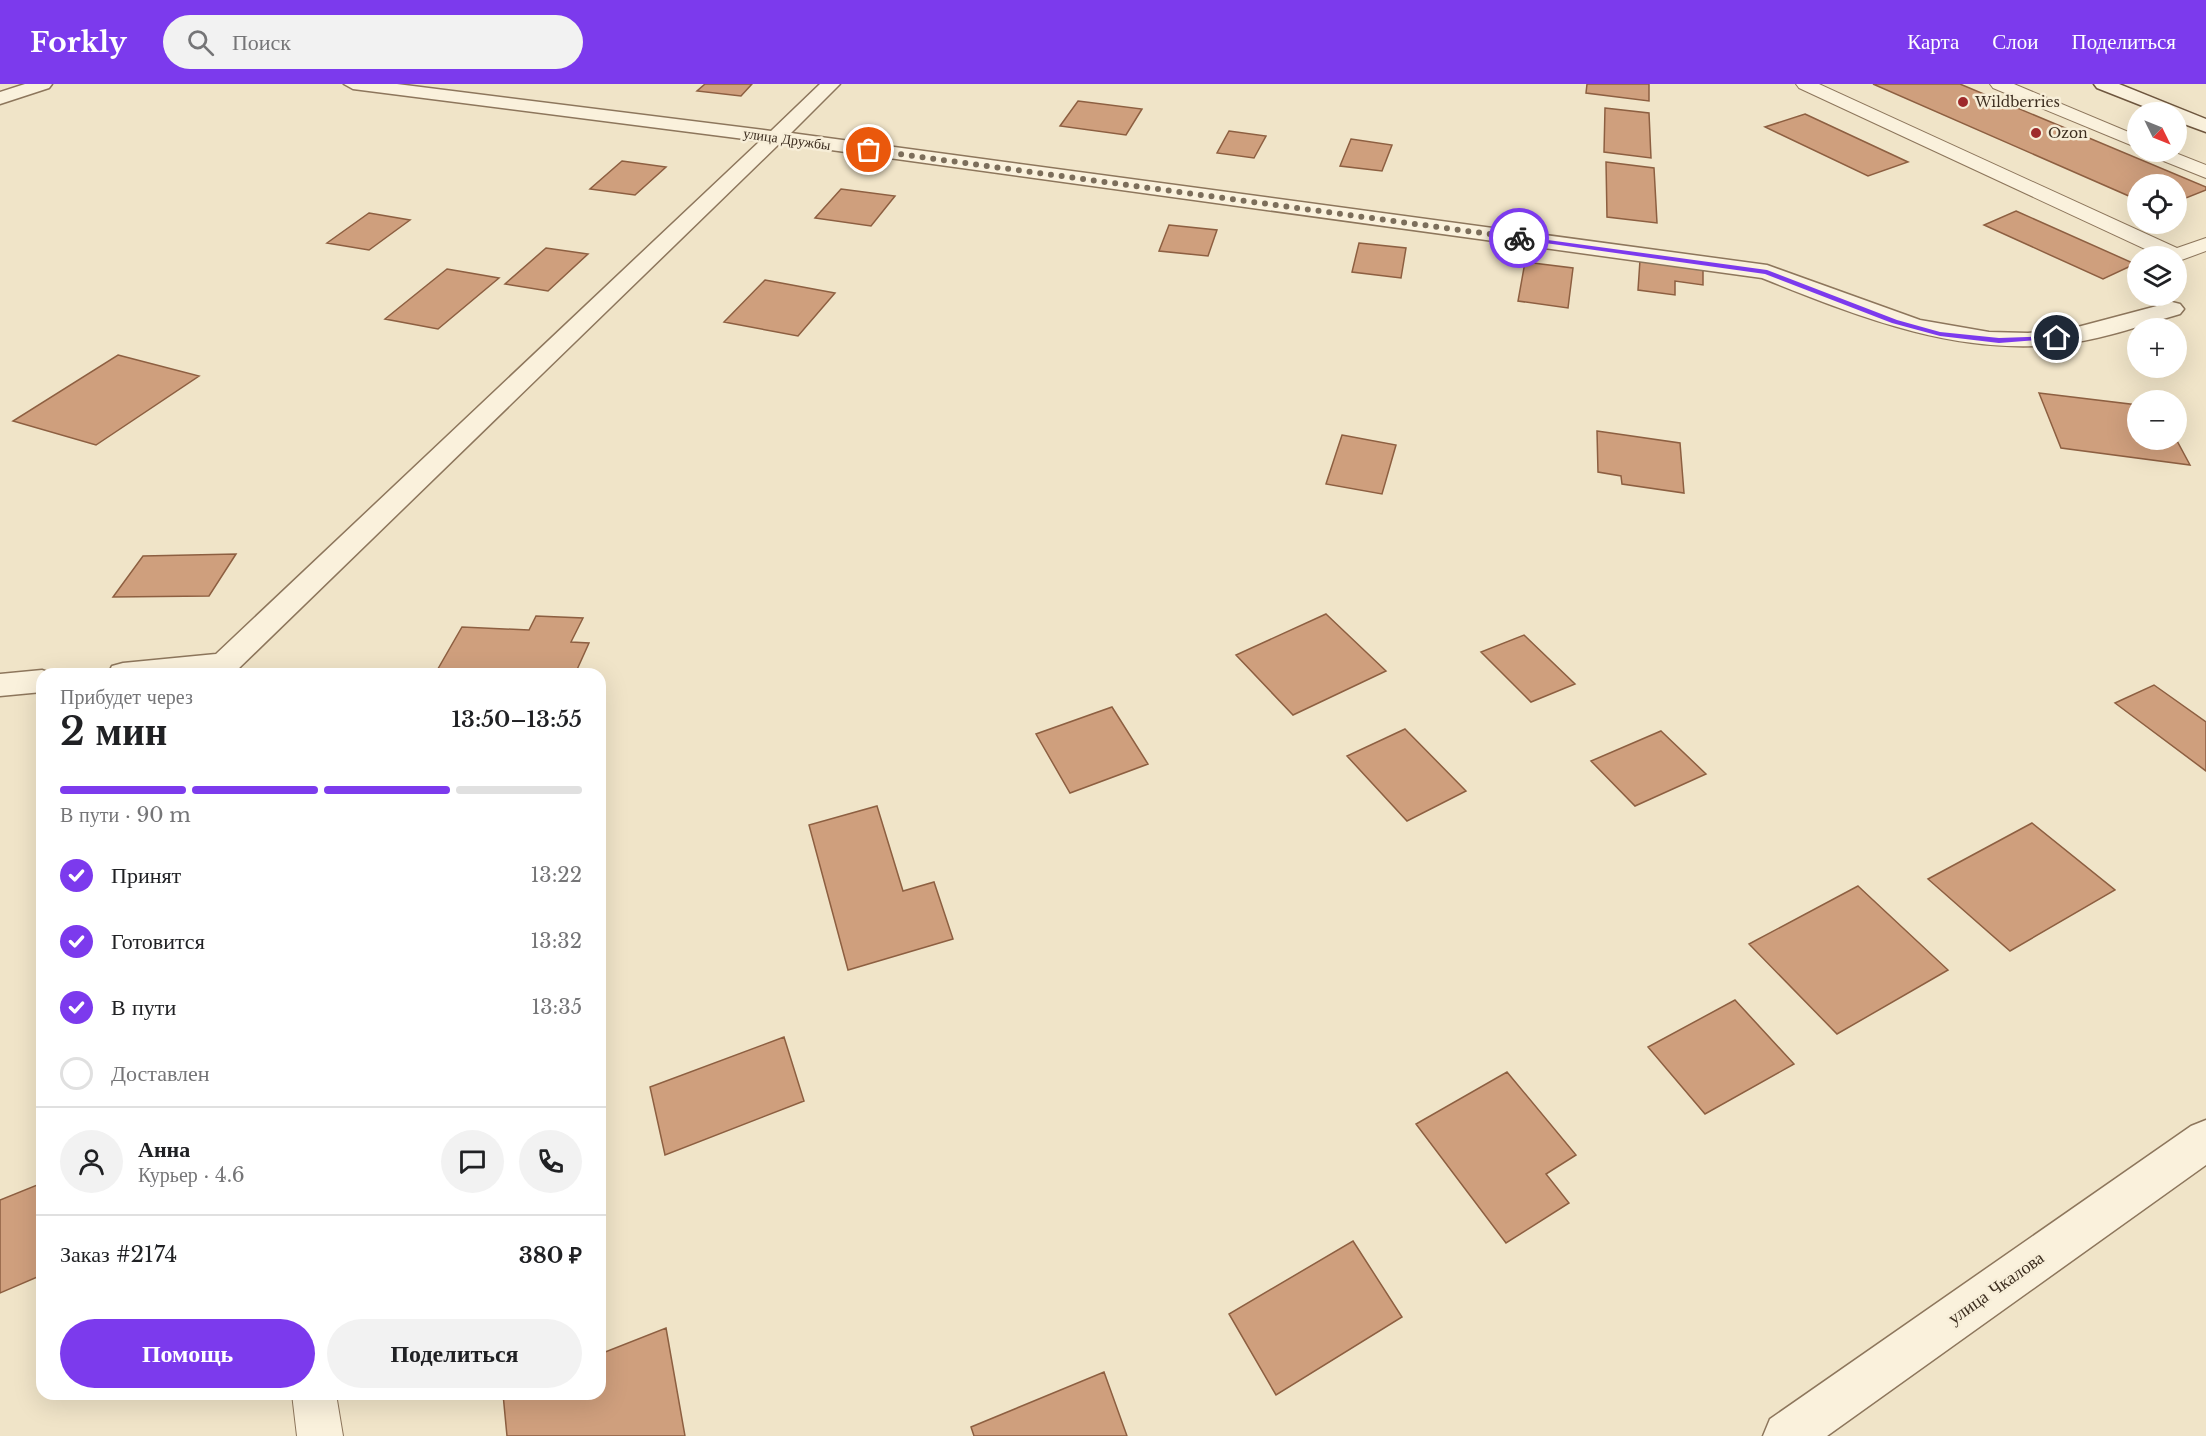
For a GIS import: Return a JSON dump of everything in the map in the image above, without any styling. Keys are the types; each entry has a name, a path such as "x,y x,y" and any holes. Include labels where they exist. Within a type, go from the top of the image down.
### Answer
{"street":[{"path":"0,98 43,84"},
{"name":"улица Дружбы","path":"353,84 775,137 1767,272 1894,322 1940,334 1999,340 2040,340 2073,336 2172,309"},
{"path":"226,668 831,84"},
{"path":"2103,84 2148,102"},
{"path":"2187,118 2206,126"},
{"path":"0,685 36,682"},
{"name":"улица Чкалова","path":"1787,1436 2206,1140"}],"lane":[{"path":"1804,84 2154,246"},
{"path":"1998,84 2127,138"},
{"path":"2182,162 2206,172"},
{"path":"2187,252 2206,244"},
{"path":"2187,261 2206,270"},
{"path":"315,1400 320,1436"}],"building":[{"path":"705,84 752,84 741,96 697,91"},
{"path":"1587,84 1649,84 1649,101 1586,93"},
{"path":"1873,84 1960,84 2127,154 2127,162 2146,162 2175,174 2127,174 2127,195"},
{"path":"1078,101 1142,109 1126,135 1060,126"},
{"path":"1605,108 1649,113 1651,158 1604,152"},
{"path":"1805,114 1908,162 1868,176 1765,127"},
{"path":"1229,131 1266,136 1254,158 1217,153"},
{"path":"1351,139 1392,145 1382,171 1340,166"},
{"path":"622,161 666,167 635,195 590,189"},
{"path":"1606,162 1654,168 1657,223 1607,217"},
{"path":"2187,179 2206,187 2206,190 2187,198"},
{"path":"841,189 895,196 871,226 815,218"},
{"path":"2016,211 2127,260 2127,268 2103,279 1984,225"},
{"path":"369,213 410,220 369,250 327,243"},
{"path":"1169,225 1217,230 1208,256 1159,251"},
{"path":"1359,243 1406,248 1401,278 1352,272"},
{"path":"546,248 588,254 548,291 505,284"},
{"path":"1640,260 1703,269 1703,285 1675,281 1675,295 1638,290"},
{"path":"1525,262 1573,268 1568,308 1518,301"},
{"path":"447,269 499,278 438,329 385,319"},
{"path":"765,280 835,293 798,336 724,322"},
{"path":"118,355 199,376 96,445 13,421"},
{"path":"2039,393 2127,404 2127,450 2182,450 2190,465 2061,448"},
{"path":"1597,431 1680,443 1684,493 1622,484 1621,476 1598,472"},
{"path":"1342,435 1396,445 1382,494 1326,484"},
{"path":"236,554 209,596 113,597 143,556"},
{"path":"1326,614 1386,671 1293,715 1236,655"},
{"path":"536,616 583,618 571,642 589,643 578,668 438,668 462,627 529,630"},
{"path":"1524,635 1575,684 1531,702 1481,652"},
{"path":"2154,685 2206,722 2206,771 2115,703"},
{"path":"1112,707 1148,764 1070,793 1036,734"},
{"path":"1405,729 1466,791 1407,821 1347,756"},
{"path":"1661,731 1706,774 1635,806 1591,761"},
{"path":"877,806 903,891 934,882 953,939 848,970 809,825"},
{"path":"2032,823 2115,890 2010,951 1928,879"},
{"path":"1858,886 1948,970 1837,1034 1749,944"},
{"path":"1735,1000 1794,1064 1705,1114 1648,1047"},
{"path":"784,1037 804,1101 665,1155 650,1087"},
{"path":"1507,1072 1576,1155 1546,1174 1569,1203 1506,1243 1416,1124"},
{"path":"36,1185 36,1278 0,1293 0,1200"},
{"path":"1353,1241 1402,1317 1276,1395 1229,1314"},
{"path":"666,1328 685,1436 507,1436 504,1400 606,1400 606,1352"},
{"path":"1104,1372 1127,1436 974,1436 971,1427"}],"way so far":[{"path":"869,150 1519,238"}],"place":[{"name":"Wildberries","path":"1963,102"},
{"name":"Ozon","path":"2036,133"}],"route":[{"path":"1519,238 1767,272 1894,322 1940,334 1999,340 2057,338"}]}
